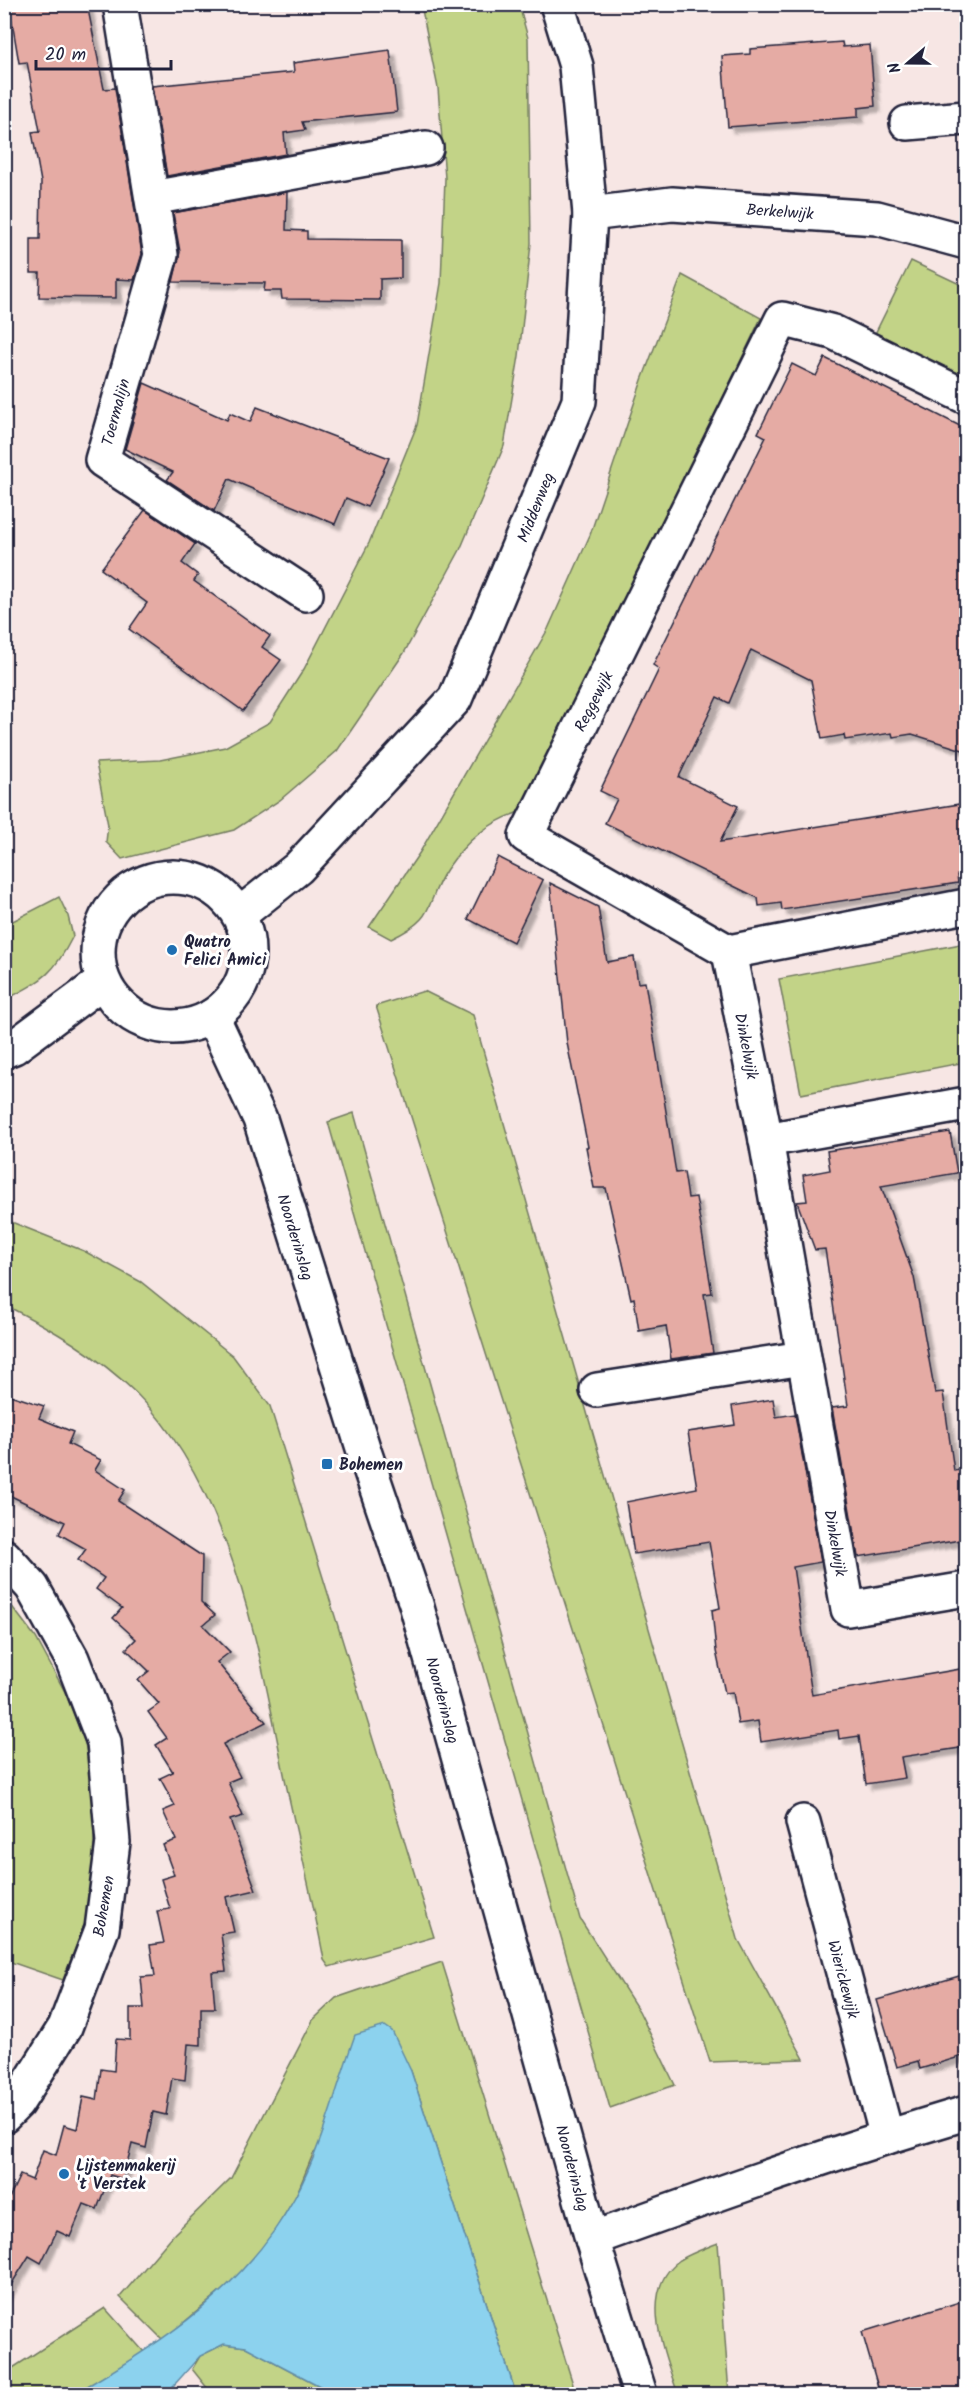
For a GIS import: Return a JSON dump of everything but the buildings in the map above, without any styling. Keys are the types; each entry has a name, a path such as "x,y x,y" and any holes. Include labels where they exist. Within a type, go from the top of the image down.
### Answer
{"street":[{"name":"Toermalijn","path":"120,4 161,255 102,460 306,594"},
{"name":"Middenweg","path":"239,915 298,868 455,699 579,401 590,214 576,66 557,4"},
{"path":"908,123 966,118"},
{"path":"152,198 426,148"},
{"name":"Berkelwijk","path":"590,214 672,204 865,217 957,237 966,242"},
{"name":"Reggewijk","path":"729,952 526,836 782,319 833,332 966,397"},
{"path":"177,876 202,882 223,896 239,915 248,943 246,971 233,997 212,1016 192,1025 171,1027 150,1023 130,1014 115,1000 103,981 97,956 100,931 111,908 129,890 152,879 177,876"},
{"path":"729,952 966,906"},
{"name":"Dinkelwijk","path":"729,952 766,1140 848,1609 966,1589"},
{"path":"4,1051 14,1047 103,981"},
{"name":"Noorderinslag","path":"212,1016 260,1119 364,1451 416,1604 592,2239 640,2394"},
{"path":"766,1140 966,1104"},
{"path":"597,1390 803,1358"},
{"name":"Bohemen","path":"4,1556 32,1587 72,1659 104,1742 112,1842 102,1929 66,2026 16,2103 4,2116"},
{"name":"Wierickewijk","path":"803,1821 887,2136"},
{"path":"592,2239 887,2136 966,2113"}],"green space":[{"path":"421,5 519,5 528,38 531,243 519,356 504,446 460,550 404,653 337,751 280,800 234,830 122,859 106,842 108,825 96,763 160,760 225,747 270,722 304,669 369,543 417,425 441,283 445,178 438,88"},
{"path":"911,261 966,287 966,389 870,344"},
{"path":"682,275 761,318 590,676 519,812 497,822 470,841 447,869 423,916 416,924 391,939 369,927 420,852 548,629 590,535 642,380"},
{"path":"59,897 68,916 73,936 60,959 47,974 7,999 4,992 5,925"},
{"path":"966,943 966,1062 801,1094 779,979"},
{"path":"424,991 473,1015 738,1939 804,2059 710,2062 376,1006"},
{"path":"354,1113 580,1919 639,2011 675,2085 610,2108 328,1122"},
{"path":"4,1219 84,1251 141,1282 233,1356 270,1406 434,1937 329,1967 324,1960 250,1617 216,1518 194,1472 168,1430 136,1393 74,1344 5,1305"},
{"path":"4,1596 36,1638 65,1692 85,1743 95,1795 93,1871 87,1918 63,1980 5,1960"},
{"path":"442,1962 576,2394 516,2394 411,2071 313,2154 296,2196 270,2239 245,2271 163,2340 120,2297 174,2234 231,2178 313,2020 336,1998"},
{"path":"718,2243 729,2394 678,2394 658,2324 657,2306 660,2288 667,2273 680,2260"},
{"path":"105,2308 145,2353 74,2394 5,2394 5,2373"},
{"path":"224,2344 246,2347 335,2394 212,2394 192,2369 200,2356"}],"water":[{"path":"385,2026 392,2031 411,2071 516,2394 335,2394 246,2347 224,2344 200,2356 166,2394 74,2394 169,2334 199,2311 252,2259 275,2230 305,2178 321,2138 355,2035"}],"place":[{"name":"Quatro Felici Amici","path":"172,950"},
{"name":"Bohemen","path":"327,1464"},
{"name":"Lijstenmakerij 't Verstek","path":"64,2174"}]}
